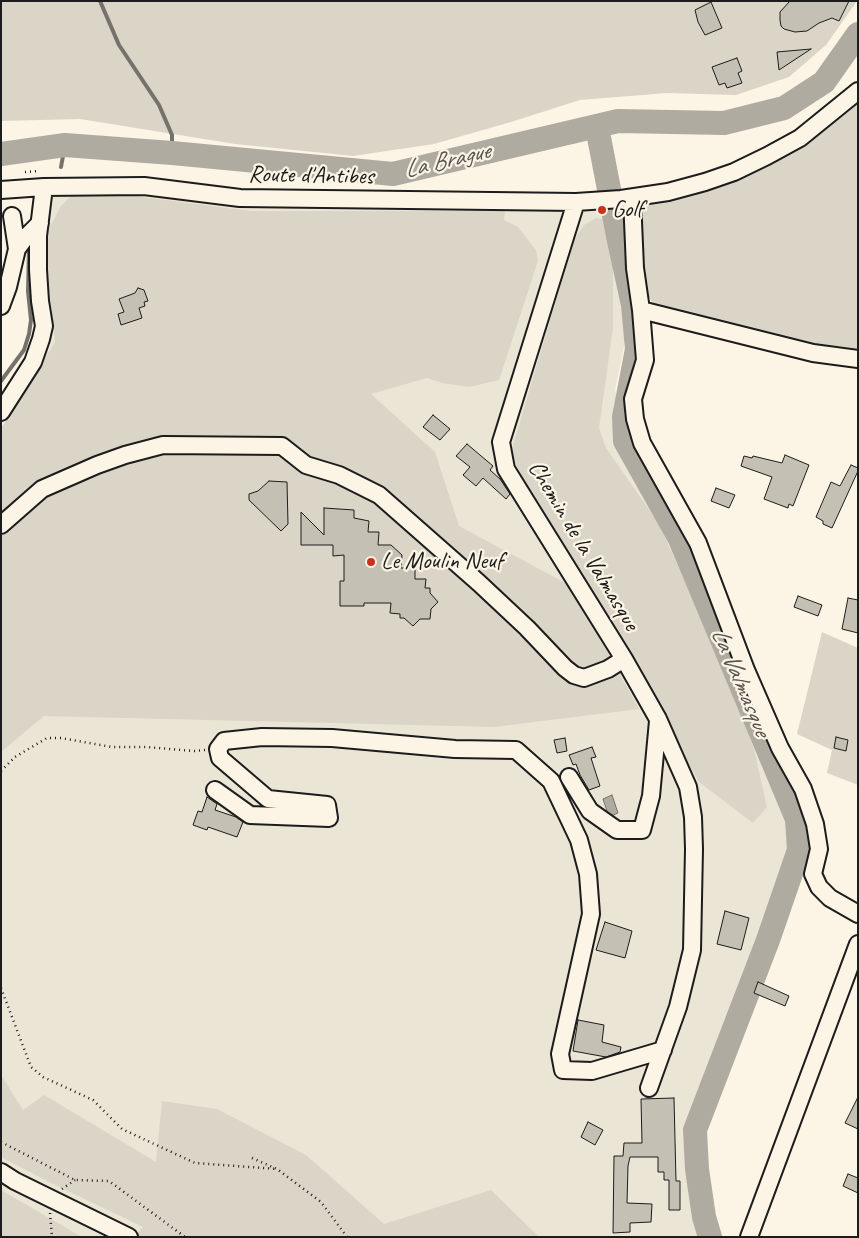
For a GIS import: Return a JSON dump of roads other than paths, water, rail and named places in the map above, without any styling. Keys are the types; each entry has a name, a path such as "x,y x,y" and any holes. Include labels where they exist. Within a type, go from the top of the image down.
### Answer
{"street":[{"name":"Route d'Antibes","path":"1,190 44,187 144,186 240,198 602,201 668,192 734,172 800,138 858,91"},
{"path":"1,412 32,362 44,326 38,270 44,187"},
{"path":"626,198 641,310 644,360 633,399 635,419 642,444 698,543 746,670 780,748 804,789 815,824 819,849 813,874 819,886 830,898 858,914"},
{"name":"Chemin de la Valmasque","path":"576,202 501,442 506,468 624,659 658,719 688,787 693,817 694,849 692,950 678,1007 649,1088"},
{"path":"1,306 8,287 17,249 12,216"},
{"path":"17,249 40,223"},
{"path":"641,310 813,353 858,359"},
{"path":"1,525 42,489 97,464 125,455 163,445 282,446 306,466 339,475 379,495 479,582 574,675 584,678 608,669 624,659"},
{"path":"569,777 590,811 617,830 642,830 651,796 658,719"},
{"path":"215,790 250,815 329,818 327,806 268,799 220,758 218,749 224,742 262,737 332,738 456,749 516,750 551,782 579,840 588,874 591,914 560,1054 562,1070 592,1070 663,1050"},
{"path":"749,1237 858,944"},
{"path":"1,1172 15,1181 129,1237"}],"waterway":[{"path":"100,1 119,45 159,105 172,135 172,153"},
{"name":"La Brague","path":"1,154 65,145 393,174 618,121 724,123 784,108 824,82 858,34"},
{"name":"La Valmasque","path":"597,127 633,305 637,349 624,417 625,441 680,539 797,819 799,850 768,940 695,1130 697,1169 704,1217 710,1237"},
{"path":"61,167 65,145"},
{"path":"1,381 24,350 29,334 31,320 28,291 29,248"}],"place":[{"name":"Golf","path":"602,210"},
{"name":"Le Moulin Neuf","path":"371,562"}]}
